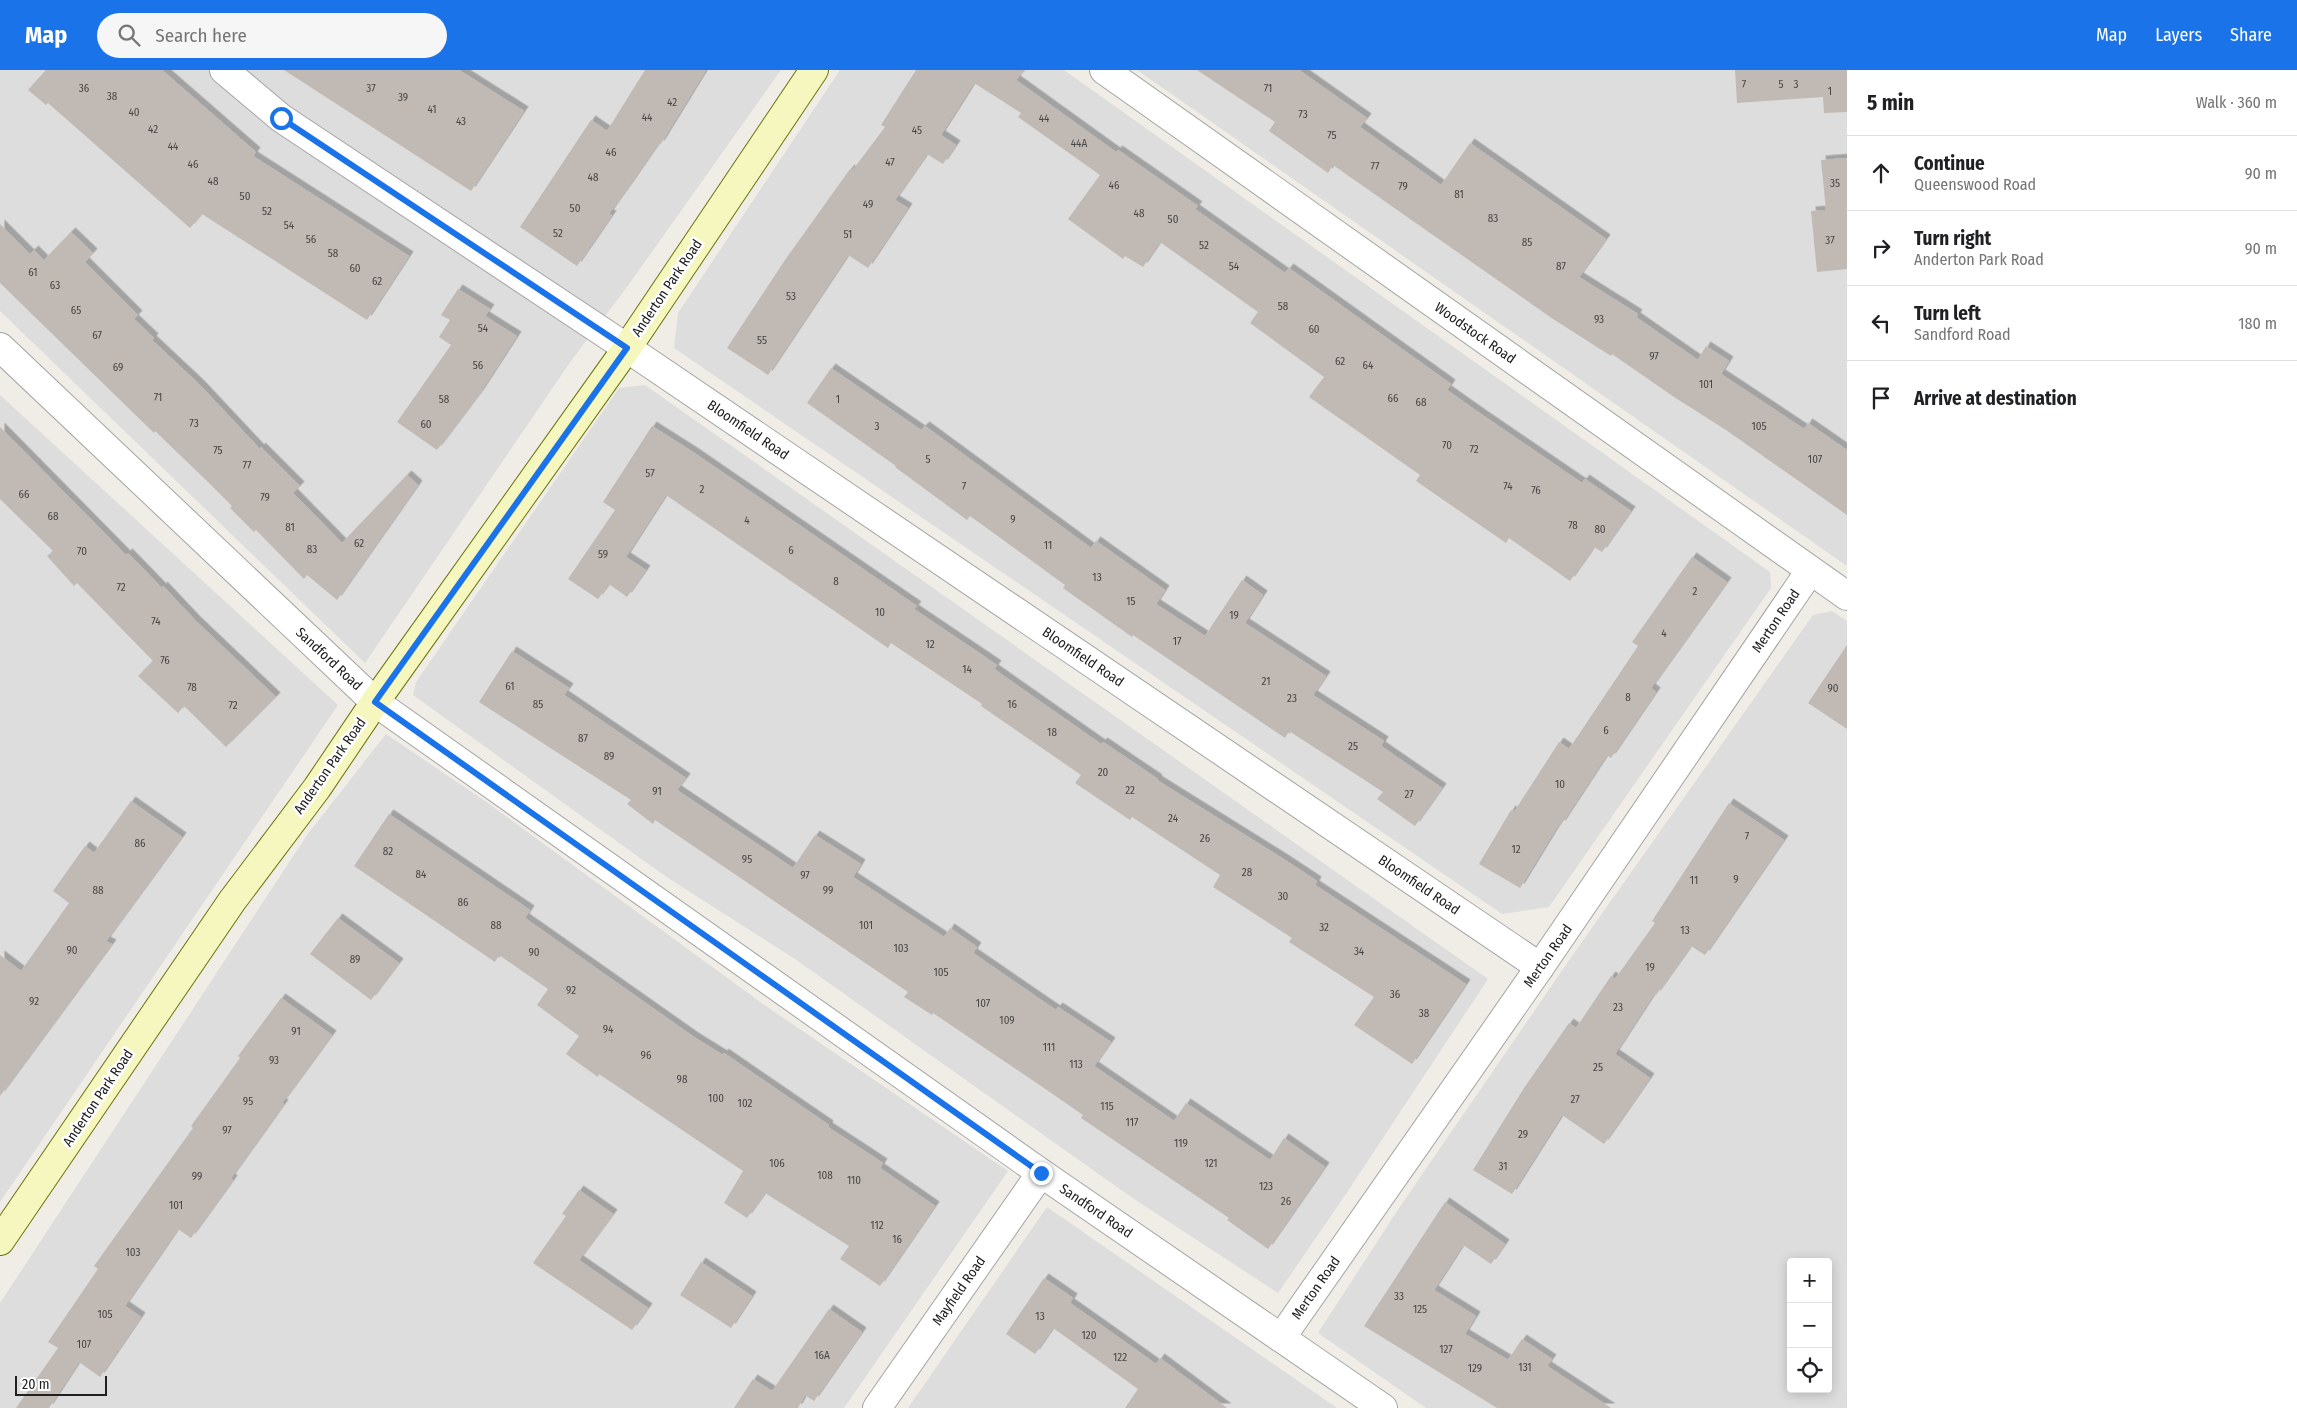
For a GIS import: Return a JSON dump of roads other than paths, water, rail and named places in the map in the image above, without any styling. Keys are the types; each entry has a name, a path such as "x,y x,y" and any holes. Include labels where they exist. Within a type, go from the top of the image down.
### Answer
{"street":[{"name":"Bloomfield Road","path":"224,70 281,118 627,348 1540,967"},
{"name":"Anderton Park Road","path":"0,1241 232,901 317,788 375,702 627,348 814,70"},
{"name":"Woodstock Road","path":"1104,70 1847,596"},
{"name":"Sandford Road","path":"0,347 375,702 1041,1173 1383,1408"},
{"name":"Merton Road","path":"1281,1338 1540,967 1810,571"},
{"name":"Mayfield Road","path":"877,1408 1041,1173"}]}
